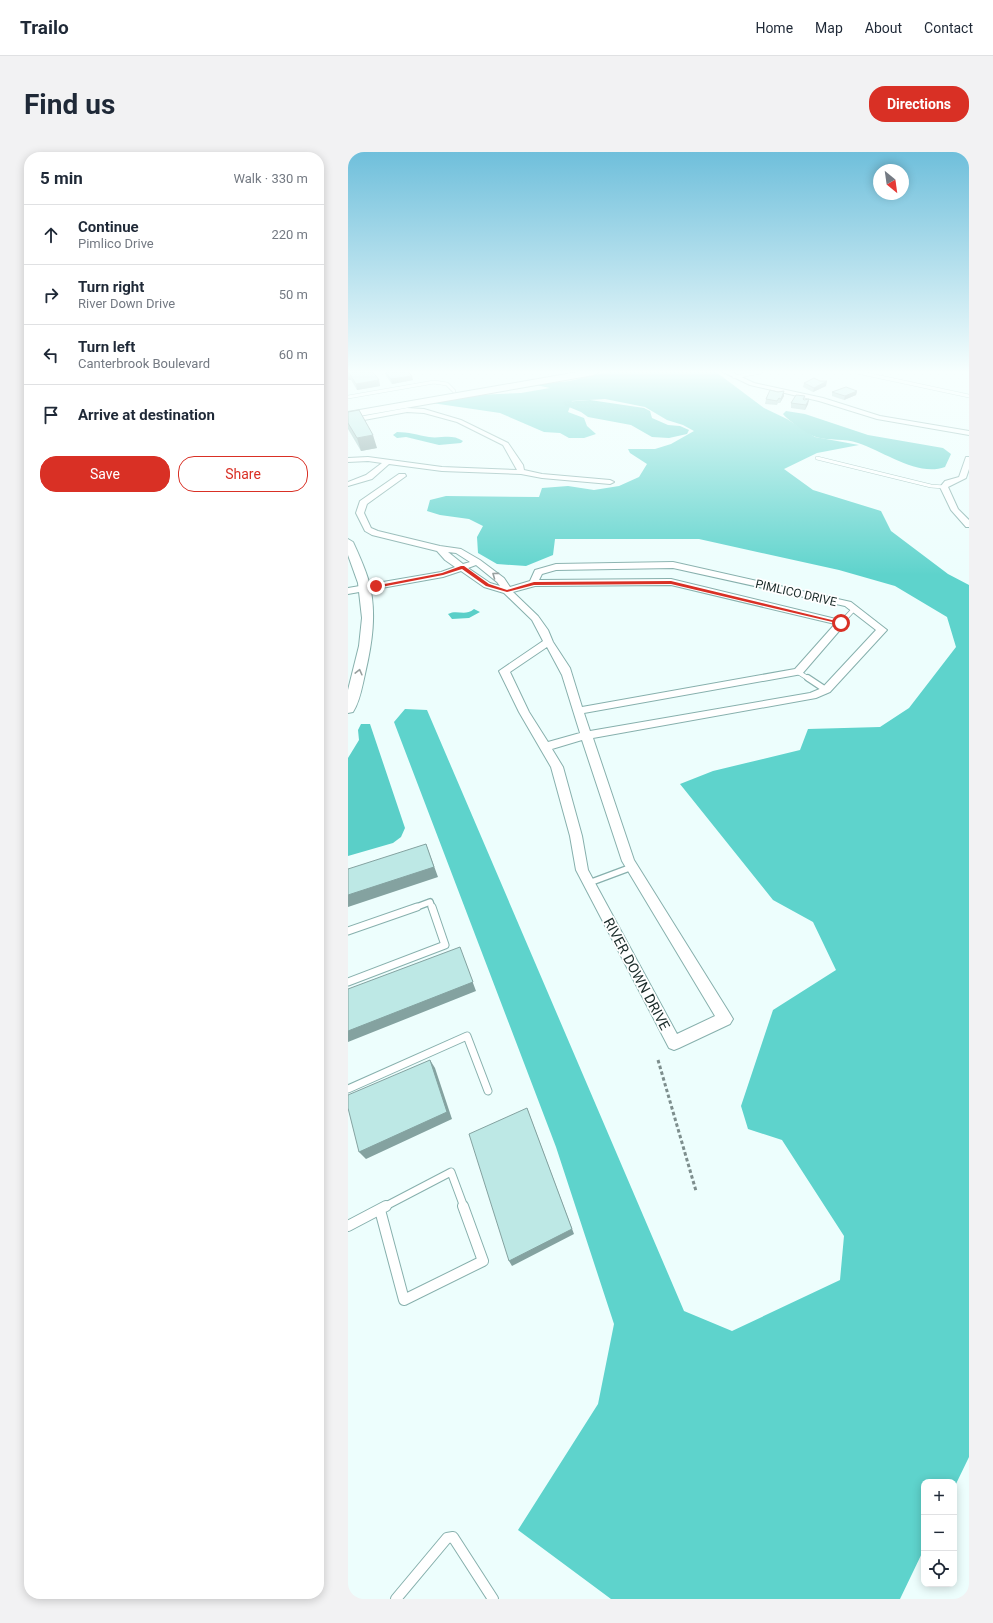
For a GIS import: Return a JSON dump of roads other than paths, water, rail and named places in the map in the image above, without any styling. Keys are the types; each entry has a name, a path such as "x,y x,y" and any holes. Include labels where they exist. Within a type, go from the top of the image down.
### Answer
{"street":[{"path":"497,440 506,444 519,465 521,472"},
{"path":"348,460 368,459 386,463 410,464 442,469 521,472 542,476 610,482"},
{"path":"969,459 965,481 948,483 944,487 955,510 969,525"},
{"path":"380,481 386,463"},
{"path":"348,484 380,481 402,476"},
{"name":"RIVER DOWN DRIVE","path":"380,481 360,508 360,513 368,529 375,533 440,549 458,551 477,562 501,580 507,591 535,618 543,630 548,642 563,662 570,678 586,735 628,861 725,1019 674,1043 582,870 576,836 557,767 524,712 504,672 548,642"},
{"path":"348,542 365,588 368,627 365,648 351,703 348,709"},
{"name":"RIVER DOWN DRIVE","path":"440,549 448,558 487,585 507,591"},
{"path":"348,591 443,574 477,562"},
{"name":"PIMLICO DRIVE","path":"534,583 538,572 556,567 673,565 848,604 882,630 826,690 812,696 586,735 544,747"},
{"name":"PIMLICO DRIVE","path":"507,591 534,583 671,582 841,623 798,672"},
{"path":"579,711 798,672"}],"lane":[{"path":"817,458 931,486 944,487"},
{"path":"841,623 854,609"},
{"path":"798,672 826,690"},
{"path":"589,883 632,867"},
{"path":"348,931 430,902 445,945 348,982"},
{"path":"348,1089 468,1036 488,1091"},
{"path":"348,1226 451,1172 483,1261 404,1300 380,1210"},
{"path":"396,1599 447,1538 453,1537 494,1599"}]}
